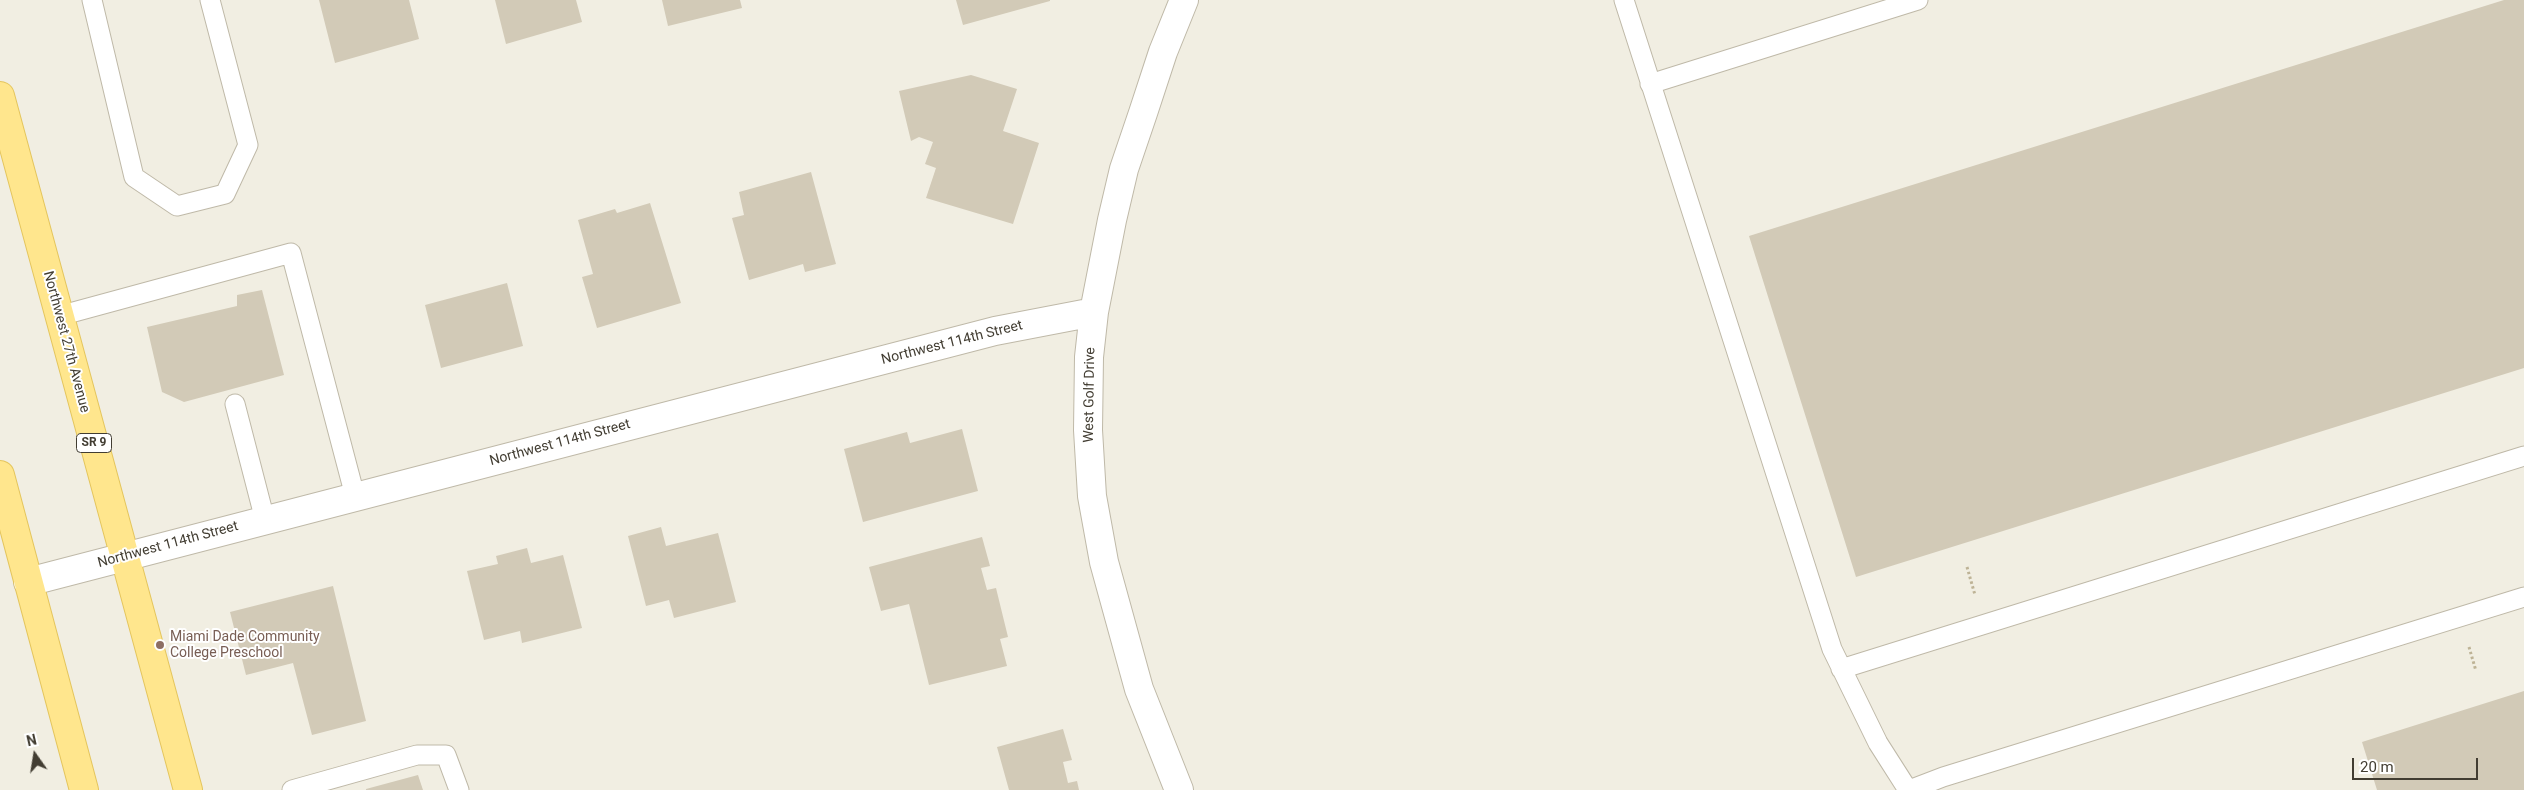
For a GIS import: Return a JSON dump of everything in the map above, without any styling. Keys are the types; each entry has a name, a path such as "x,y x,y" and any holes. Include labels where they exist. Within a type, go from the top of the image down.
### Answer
{"main road":[{"name":"Northwest 27th Avenue","path":"0,96 188,790"},
{"path":"0,475 84,790"}],"street":[{"name":"West Golf Drive","path":"1180,790 1138,689 1097,527 1088,430 1089,357 1094,312 1124,169 1163,52 1184,0"},
{"name":"Northwest 114th Street","path":"28,582 995,331 1094,312"}],"lane":[{"path":"92,0 134,177 177,206 224,194 248,145 210,0"},
{"path":"1624,0 1805,565 1841,669 1878,743 1909,790 1952,774 2524,596"},
{"path":"1650,84 1918,0"},
{"path":"59,316 291,252 355,496"},
{"path":"235,404 265,520"},
{"path":"1841,669 2524,456"},
{"path":"292,790 417,755 446,755 459,790"}],"path":[{"path":"1967,567 1977,600"},
{"path":"2466,638 2476,671"}],"building":[{"path":"319,0 409,0 419,39 335,63"},
{"path":"495,0 576,0 582,22 506,44"},
{"path":"662,0 740,0 742,8 668,26"},
{"path":"956,0 1050,0 1050,1 963,25"},
{"path":"2504,0 2524,0 2524,368 1856,577 1749,236"},
{"path":"971,75 1017,89 1003,131 1039,143 1013,224 926,198 936,168 925,164 933,142 919,137 911,141 899,91"},
{"path":"811,172 836,264 805,272 803,264 749,280 732,218 744,215 739,192"},
{"path":"650,203 681,303 597,328 582,277 593,274 578,220 615,209 617,213"},
{"path":"507,283 523,346 441,368 425,305"},
{"path":"262,290 284,375 184,402 162,392 147,327 237,306 237,295"},
{"path":"962,429 978,491 863,522 844,449 907,432 910,443"},
{"path":"661,527 666,546 718,533 736,602 674,618 669,600 646,606 628,536"},
{"path":"982,537 990,566 981,568 987,590 996,588 1008,637 1000,639 1007,666 929,685 909,604 881,611 869,567"},
{"path":"527,548 531,563 563,555 582,628 522,643 520,631 484,640 467,571 498,564 496,556"},
{"path":"333,586 366,721 312,735 293,663 246,675 230,612"},
{"path":"2524,691 2524,790 2377,790 2362,742"},
{"path":"1063,729 1072,760 1063,762 1068,783 1077,781 1079,790 1009,790 997,747"},
{"path":"418,775 423,790 366,790 366,789"}],"place":[{"name":"Miami Dade Community College Preschool","path":"160,645"}]}
